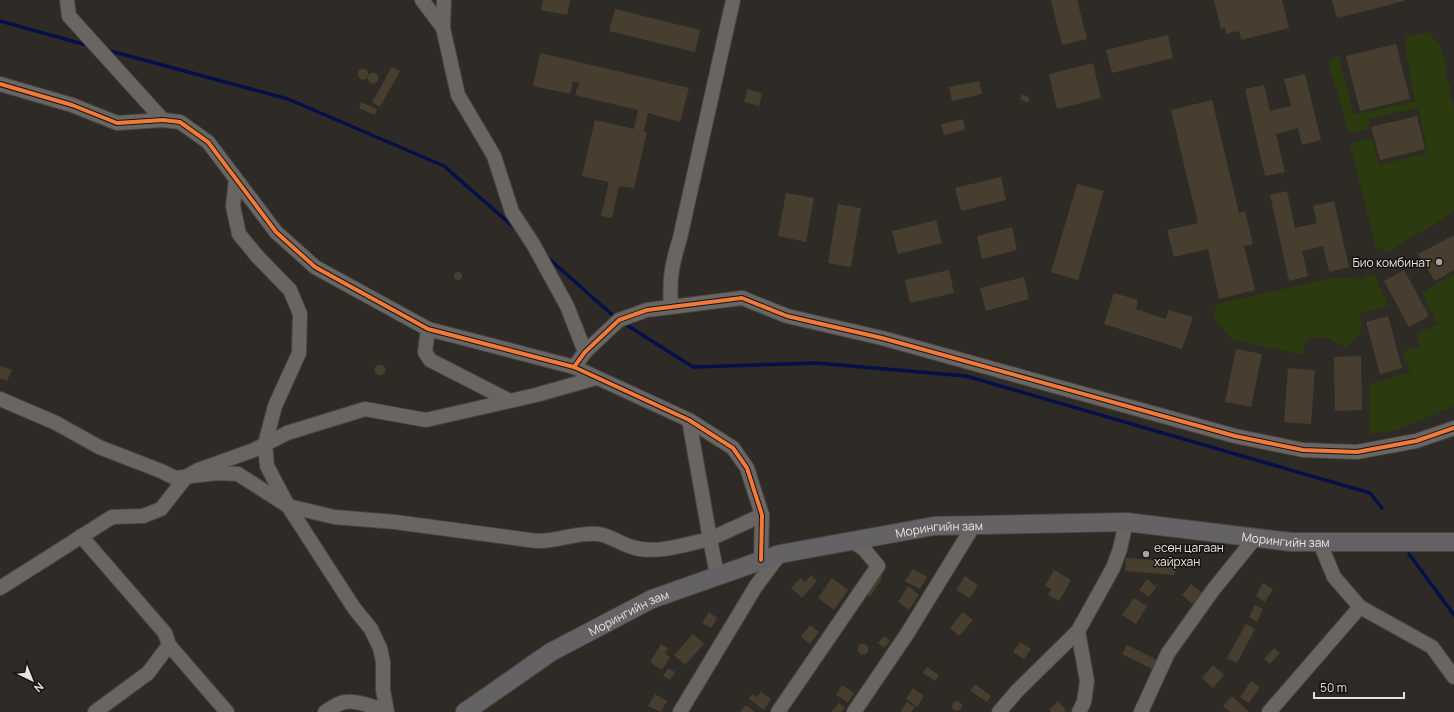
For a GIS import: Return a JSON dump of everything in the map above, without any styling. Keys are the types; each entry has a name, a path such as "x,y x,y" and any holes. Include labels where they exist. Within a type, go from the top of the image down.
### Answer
{"main road":[{"name":"Морингийн зам","path":"465,712 551,652 652,599 780,554 934,526 1126,522 1292,542 1454,542"}],"street":[{"path":"67,0 69,16 163,120"},
{"path":"422,0 443,28"},
{"path":"444,0 443,28 458,95 494,156 512,212 533,244 567,306 585,352"},
{"path":"671,306 670,280 674,259 682,231 733,0"},
{"path":"0,84 72,105 118,123 163,120 180,122 208,142 276,232 315,267 428,329 574,368 689,420 733,448 747,468 762,516 761,560"},
{"path":"236,179 233,206 238,234 290,290 300,314 299,353 275,406 265,444 267,466 288,506 354,608 372,629 380,648 383,662 383,690 386,712"},
{"path":"574,368 585,352 619,320 647,310 742,298 787,316 882,338 1235,436 1303,450 1357,452 1416,441 1454,428"},
{"path":"428,329 425,352 430,360 508,400"},
{"path":"0,588 112,517 143,516 161,509 186,477 198,470 265,444 287,433 365,409 426,420 596,378"},
{"path":"0,399 56,423 99,447 161,470 175,478 217,473 238,474 288,506 334,517 395,522 537,541 550,541 586,534 599,534 633,548 656,550 710,539 762,516"},
{"path":"689,420 717,575"},
{"path":"999,712 1017,691 1078,631 1113,568 1120,549 1126,522"},
{"path":"854,712 907,634 974,525"},
{"path":"81,536 165,633 169,645 227,712"},
{"path":"1141,712 1168,653 1213,590 1255,538"},
{"path":"778,712 878,566 864,549 852,541"},
{"path":"1320,543 1334,577 1360,607 1432,646 1454,678"},
{"path":"680,712 756,586 780,554"},
{"path":"1269,712 1360,607"},
{"path":"1078,631 1087,680 1084,702 1079,712"},
{"path":"95,712 148,673 169,645"},
{"path":"325,712 346,701 377,707 386,712"}],"green space":[{"path":"1428,32 1439,44 1445,64 1454,112 1454,209 1447,216 1406,240 1391,252 1376,248 1350,144 1372,138 1379,165 1428,153 1418,108 1369,119 1369,129 1349,133 1328,62 1338,55 1354,115 1415,101 1405,46 1406,37"},
{"path":"1374,274 1389,305 1360,314 1362,331 1346,348 1326,337 1306,339 1302,355 1231,339 1214,318 1214,312 1218,304 1336,277 1360,280"},
{"path":"1454,274 1454,406 1392,432 1369,433 1370,384 1410,372 1403,351 1420,347 1417,334 1438,324 1422,293"}],"building":[{"path":"543,0 570,0 567,15 541,10"},
{"path":"1051,0 1077,0 1087,39 1062,45"},
{"path":"1214,0 1282,0 1289,28 1241,40 1239,31 1226,34 1225,28 1221,29"},
{"path":"1332,0 1404,0 1404,1 1337,18"},
{"path":"615,9 700,30 695,52 609,31"},
{"path":"1168,35 1173,58 1112,73 1106,50"},
{"path":"1396,44 1410,99 1360,111 1346,56"},
{"path":"540,53 689,88 680,122 648,113 644,131 647,132 634,188 619,186 612,218 601,216 609,182 582,176 595,120 634,129 638,110 575,95 579,83 573,81 570,94 533,86"},
{"path":"1093,63 1101,98 1057,109 1049,74"},
{"path":"392,67 400,71 380,107 372,102"},
{"path":"361,69 365,69 367,70 367,78 361,79 358,76 358,72"},
{"path":"373,72 377,74 379,78 377,82 373,84 369,82 367,78 369,74"},
{"path":"1305,74 1321,140 1302,145 1298,128 1276,134 1285,172 1265,176 1245,89 1264,85 1270,111 1291,106 1284,79"},
{"path":"979,81 982,94 952,101 949,87"},
{"path":"747,89 762,93 759,106 744,102"},
{"path":"1022,94 1030,98 1027,103 1020,99"},
{"path":"1212,100 1239,213 1245,211 1253,244 1244,246 1255,290 1219,299 1208,249 1174,257 1167,230 1198,223 1171,110"},
{"path":"361,102 377,109 375,115 359,108"},
{"path":"1417,116 1425,149 1380,160 1371,127"},
{"path":"963,119 965,130 944,135 941,124"},
{"path":"1001,177 1006,200 961,211 955,188"},
{"path":"1077,184 1104,191 1078,280 1051,272"},
{"path":"1287,191 1295,228 1317,223 1313,206 1334,201 1349,267 1329,272 1323,246 1302,251 1308,276 1289,281 1270,195"},
{"path":"786,193 814,198 806,242 778,236"},
{"path":"838,204 861,208 851,267 828,263"},
{"path":"936,220 942,243 898,254 892,231"},
{"path":"1012,227 1017,250 982,259 977,236"},
{"name":"Био комбинат","path":"1454,235 1454,270 1435,281 1418,254"},
{"path":"949,270 954,293 910,303 905,280"},
{"path":"1404,270 1429,316 1409,327 1384,281"},
{"path":"456,272 460,272 462,276 460,280 456,280 454,278 454,274"},
{"path":"1024,277 1029,299 986,311 980,288"},
{"path":"1114,293 1138,300 1136,309 1166,319 1169,310 1193,317 1182,349 1104,324"},
{"path":"1388,316 1402,368 1380,374 1366,322"},
{"path":"1236,349 1262,354 1251,407 1225,402"},
{"path":"1361,356 1362,410 1335,411 1334,357"},
{"path":"380,364 384,366 386,370 384,374 380,376 376,374 374,370 376,366"},
{"path":"0,366 12,370 7,381 0,378"},
{"path":"1288,368 1315,370 1311,424 1284,422"},
{"path":"1126,558 1181,562 1174,575 1125,571"},
{"path":"913,569 927,577 920,589 905,581"},
{"path":"1054,570 1071,580 1059,601 1048,595 1051,589 1045,586"},
{"path":"811,575 817,581 802,598 791,588 801,578 805,582"},
{"path":"879,576 882,578 870,597 866,594"},
{"path":"965,576 978,585 970,598 956,590"},
{"path":"832,578 848,590 834,610 818,598"},
{"path":"1147,579 1155,586 1158,584 1149,597 1139,590"},
{"path":"1263,583 1273,589 1265,602 1256,596"},
{"path":"1191,584 1202,593 1192,604 1182,595"},
{"path":"908,586 919,595 909,610 898,602"},
{"path":"1134,598 1147,606 1136,624 1122,615"},
{"path":"1255,605 1263,609 1257,622 1249,617"},
{"path":"709,612 717,618 711,628 702,623"},
{"path":"963,612 973,620 959,636 950,628"},
{"path":"1246,624 1255,629 1237,663 1227,658"},
{"path":"810,625 819,632 810,644 801,637"},
{"path":"693,634 704,644 685,665 674,655"},
{"path":"884,636 890,641 884,648 878,643"},
{"path":"1020,642 1031,649 1024,659 1013,652"},
{"path":"661,644 668,648 665,654 670,657 662,670 650,662"},
{"path":"861,644 865,644 867,645 867,653 861,654 858,651 858,647"},
{"path":"1127,645 1157,660 1152,669 1122,654"},
{"path":"1274,648 1280,653 1270,664 1264,659"},
{"path":"1213,665 1224,675 1213,688 1202,678"},
{"path":"927,667 939,675 935,681 923,673"},
{"path":"668,668 675,672 670,680 663,676"},
{"path":"1251,681 1260,687 1249,703 1240,697"},
{"path":"975,684 991,696 987,702 970,691"},
{"path":"842,685 854,693 848,702 836,695"},
{"path":"913,688 924,696 917,707 906,699"},
{"path":"761,692 771,699 764,710 749,699 752,694 757,697"},
{"path":"655,694 667,701 661,712 648,706"},
{"path":"1232,696 1249,712 1230,712 1223,706"},
{"path":"955,701 959,701 961,702 961,710 955,711 952,708 952,704"},
{"path":"1058,701 1066,710 1064,712 1051,712 1049,710"},
{"path":"907,702 915,707 911,712 900,712"},
{"path":"839,703 845,708 842,712 831,712"},
{"path":"746,705 755,712 740,712"}],"waterway":[{"path":"0,21 90,46"},
{"path":"107,50 288,99 444,166 517,230"},
{"path":"547,257 617,319"},
{"path":"622,322 693,367 816,363 966,376 1370,493 1382,508"},
{"path":"1409,554 1454,615"}],"cycle path":[{"path":"0,84 72,105 117,123 163,120 180,122 208,142 276,232 315,267 428,329 574,367 689,420 733,448 747,468 762,515 761,560"},
{"path":"574,367 585,352 619,320 647,310 742,298 787,316 882,338 1235,436 1303,450 1357,452 1416,441 1454,428"}],"place":[{"name":"Био комбинат","path":"1439,262"},
{"name":"есөн цагаан хайрхан","path":"1146,554"}]}
